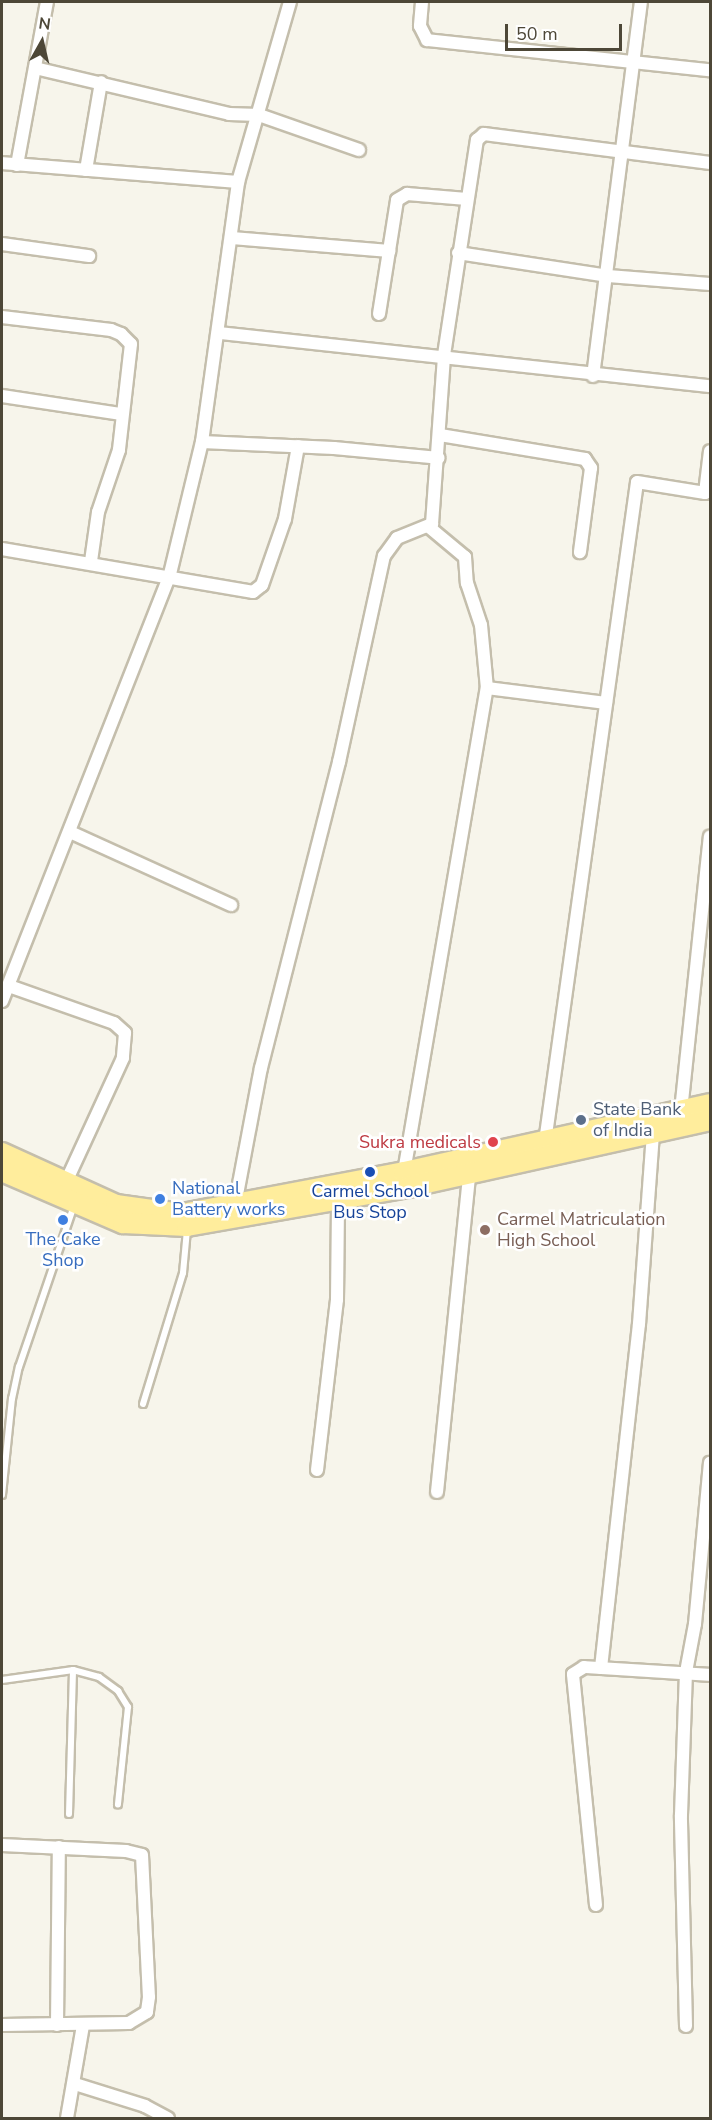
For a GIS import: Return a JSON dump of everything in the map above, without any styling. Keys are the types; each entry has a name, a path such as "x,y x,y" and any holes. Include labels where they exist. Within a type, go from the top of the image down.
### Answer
{"main road":[{"path":"2,1171 75,1205 123,1223 187,1226 338,1199 545,1142 711,1104"},
{"path":"2,1153 64,1184 116,1204 153,1213 182,1214 404,1172 653,1133 711,1120"}],"street":[{"path":"17,165 47,2"},
{"path":"2,1001 170,578 202,442 220,333 238,182 290,2"},
{"path":"422,2 420,26 427,39 711,70"},
{"path":"593,375 608,276 641,2"},
{"path":"35,68 229,114 259,115 359,150"},
{"path":"86,170 101,82"},
{"path":"429,527 439,458 444,355 476,144 482,135 623,149 711,163"},
{"path":"2,163 238,182"},
{"path":"379,314 401,196 467,199"},
{"path":"232,238 389,251"},
{"path":"2,244 89,256"},
{"path":"458,253 608,276 711,284"},
{"path":"2,317 121,334 131,345 118,450 98,512 91,561"},
{"path":"220,333 444,355 593,375 711,386"},
{"path":"2,396 121,414"},
{"path":"440,435 585,459 591,468 580,552"},
{"path":"202,442 298,446 439,458"},
{"path":"2,549 91,561 249,592 260,588 285,519 298,446"},
{"path":"545,1142 637,482 705,493 711,451"},
{"path":"404,1172 487,688 481,626 467,583 465,557 429,527"},
{"path":"235,1205 261,1068 339,762 384,556 397,538 429,527"},
{"path":"487,688 606,703"},
{"path":"70,832 231,905"},
{"path":"681,1111 711,837"},
{"path":"9,986 114,1023 125,1032 123,1058 64,1184"},
{"path":"601,1668 639,1324 653,1133"},
{"path":"437,1492 470,1163"},
{"path":"317,1470 337,1300 338,1199"},
{"path":"686,2026 681,1815 686,1672 695,1624 711,1463"},
{"path":"596,1905 573,1680 578,1669 601,1668 711,1675"},
{"path":"2,1845 135,1851 142,1855 145,1864 147,2012 129,2023 2,2025"},
{"path":"57,2025 59,1847"},
{"path":"67,2118 75,2084 83,2025"},
{"path":"75,2084 145,2106 168,2118"}],"lane":[{"path":"2,1495 12,1399 19,1367 75,1205"},
{"path":"143,1404 183,1273 187,1226"},
{"path":"69,1814 73,1670"},
{"path":"2,1680 73,1670 109,1682 126,1700 118,1804"}],"place":[{"name":"State Bank of India","path":"581,1120"},
{"name":"Sukra medicals","path":"493,1142"},
{"name":"Carmel School Bus Stop","path":"370,1172"},
{"name":"National Battery works","path":"160,1199"},
{"name":"The Cake Shop","path":"63,1220"},
{"name":"Carmel Matriculation High School","path":"485,1230"}]}
